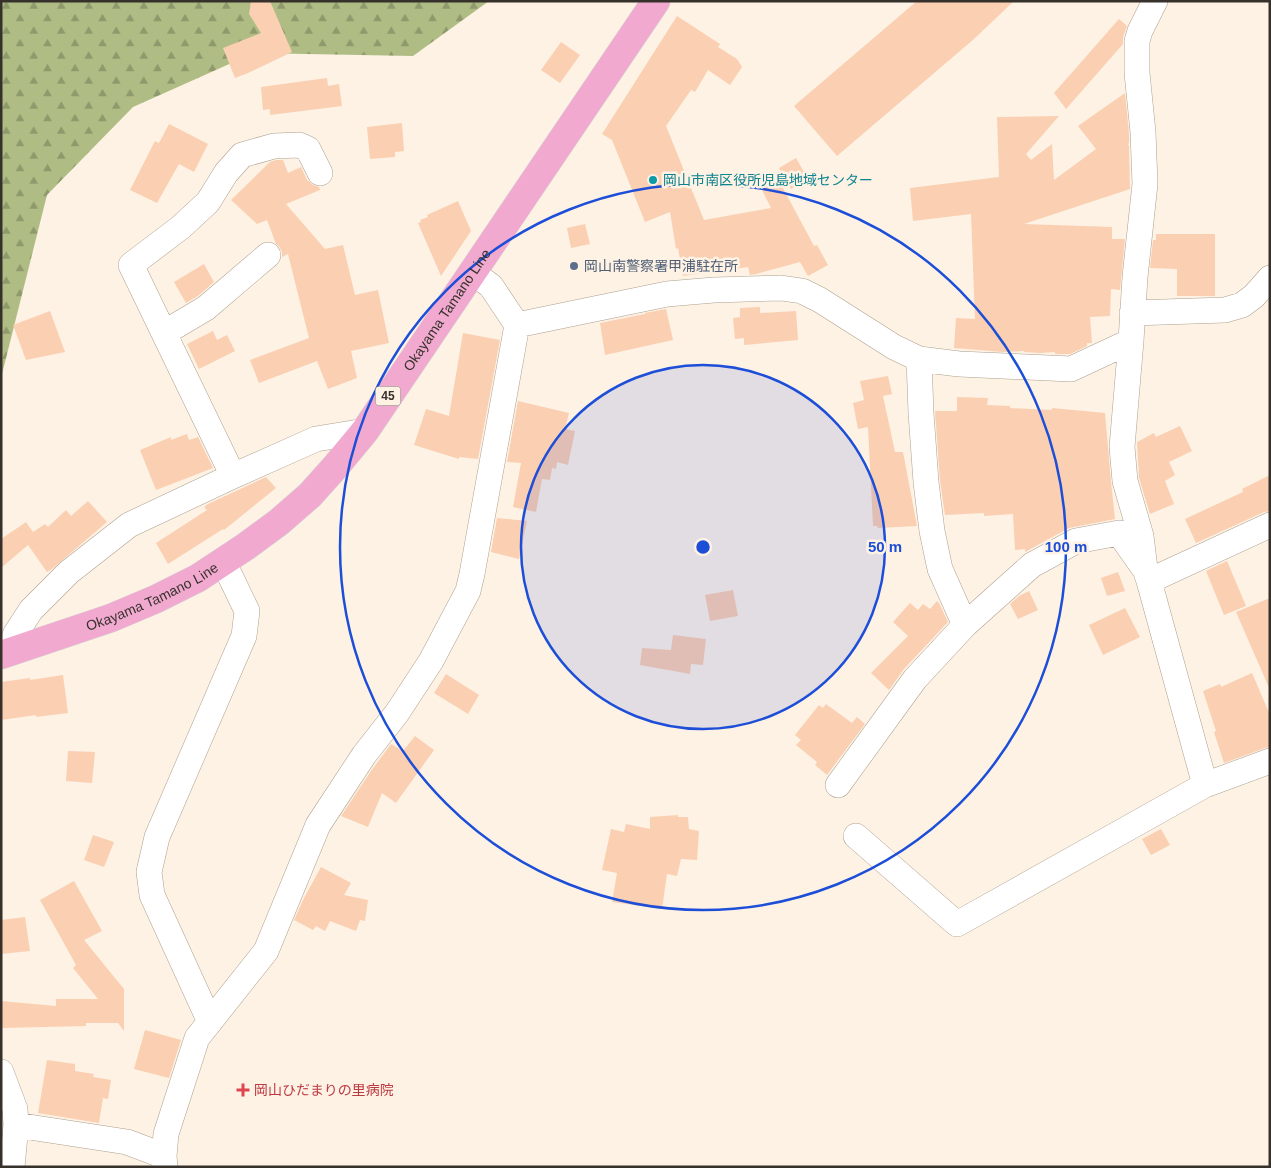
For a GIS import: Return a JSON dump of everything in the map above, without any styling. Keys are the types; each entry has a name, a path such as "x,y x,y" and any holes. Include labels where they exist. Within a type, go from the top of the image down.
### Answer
{"main road":[{"name":"Okayama Tamano Line","path":"4,654 111,618 156,599 198,578 279,522 310,495 364,431 656,1"}],"street":[{"path":"1155,1 1140,30 1137,41 1137,73 1143,132 1145,184 1135,277 1122,447 1125,481 1141,536 1147,575 1205,785"},
{"path":"233,476 131,265 181,227 208,202 226,173 242,155 274,146 299,144 308,149 320,173"},
{"path":"164,333 206,308 268,255"},
{"path":"16,1125 127,1142 164,1162 166,1134 197,1038 266,951 318,824 364,755 397,713 431,661 468,591 517,325 491,286 472,272"},
{"path":"1132,313 1225,310 1242,305 1254,296 1270,278"},
{"path":"517,325 667,294 714,290 781,288 802,291 820,300 894,347 919,359 959,364 1071,369 1131,341"},
{"path":"919,359 926,482 932,531 940,569 965,625"},
{"path":"4,654 31,610 69,572 129,525 233,476 316,440 364,431"},
{"path":"1147,575 1270,525"},
{"path":"838,785 915,679 965,625 1032,565 1076,541 1119,533 1147,575"},
{"path":"210,1022 152,895 149,872 157,837 244,636 247,611 223,561"},
{"path":"856,836 957,924 1205,785 1270,761"},
{"path":"1,1072 16,1109 12,1167"}],"green space":[{"path":"1,1 489,1 413,56 254,53 133,107 47,195 1,378"}],"building":[{"path":"251,1 270,1 292,52 235,78 223,48 261,33 249,14"},
{"path":"917,1 1014,1 974,39 837,156 794,106"},
{"path":"677,16 720,44 718,47 737,59 742,67 730,85 708,70 695,92 691,90 666,126 704,220 771,208 760,186 777,177 814,246 817,245 828,265 808,276 800,262 750,275 748,267 683,276 670,212 645,222 612,140 602,134"},
{"path":"1119,19 1127,26 1123,37 1123,44 1066,109 1054,93"},
{"path":"561,42 580,55 560,83 541,70"},
{"path":"327,78 328,86 339,84 342,106 270,115 270,109 263,110 261,87"},
{"path":"1125,93 1129,133 1130,189 1024,224 1112,227 1112,239 1125,239 1120,290 1111,289 1110,316 1090,317 1092,343 1087,343 1087,346 1070,354 954,348 956,318 975,319 971,214 913,221 910,188 999,177 997,117 1059,116 1026,154 1031,160 1052,144 1054,180 1096,149 1078,126"},
{"path":"402,123 404,151 395,152 395,157 370,159 367,127"},
{"path":"169,124 208,144 194,172 179,164 157,203 130,190 155,141 159,143"},
{"path":"796,158 808,179 791,189 779,168"},
{"path":"283,160 288,173 301,167 307,180 319,187 320,190 286,204 325,249 343,245 355,295 378,290 389,343 351,351 357,378 328,389 317,361 259,383 250,360 309,338 288,254 282,257 282,252 276,244 267,220 257,224 231,200 270,162"},
{"path":"458,201 471,231 441,276 418,223 421,222 420,220 428,217 427,215"},
{"path":"585,224 590,244 571,248 567,228"},
{"path":"1156,234 1215,234 1215,296 1177,296 1177,269 1150,268 1153,240 1156,240"},
{"path":"204,264 214,282 198,296 186,303 174,282"},
{"path":"760,307 760,313 796,311 798,340 744,345 744,338 735,339 733,318 740,317 740,308"},
{"path":"666,309 673,340 605,355 600,323"},
{"path":"50,311 65,352 26,360 13,325"},
{"path":"213,331 217,340 227,335 235,351 199,369 187,344"},
{"path":"463,333 500,340 478,459 459,457 459,459 414,445 426,409 449,416"},
{"path":"888,376 892,394 883,396 895,452 903,452 917,526 878,528 873,526 868,427 858,429 853,403 864,400 860,381"},
{"path":"957,397 988,398 987,405 1010,406 1010,408 1052,410 1052,408 1105,413 1115,519 1069,528 1025,552 1025,549 1015,550 1013,514 984,516 984,513 945,515 940,481 935,411 957,411"},
{"path":"518,401 569,413 565,429 575,431 568,465 557,462 556,469 552,468 550,480 542,479 536,512 513,507 521,463 507,462"},
{"path":"1180,426 1192,451 1169,462 1175,475 1165,481 1174,504 1150,514 1139,478 1137,442 1154,433 1156,437"},
{"path":"187,434 189,440 198,437 213,468 156,490 140,450 171,437 171,440"},
{"path":"1270,475 1270,511 1196,543 1185,519 1243,492 1242,489"},
{"path":"266,477 276,488 224,530 168,564 156,543 207,510 204,507 208,504"},
{"path":"88,501 107,522 52,569 47,572 28,545 1,568 1,539 26,522 33,532 45,524 48,527 66,510 71,516"},
{"path":"497,518 527,521 519,559 491,552"},
{"path":"1227,561 1246,606 1224,615 1206,571"},
{"path":"1118,572 1125,591 1107,596 1101,578"},
{"path":"733,590 738,616 710,621 705,595"},
{"path":"1029,591 1038,610 1018,619 1010,604 1019,596"},
{"path":"1270,598 1270,690 1236,612"},
{"path":"937,601 948,622 904,669 889,690 871,673 908,636 893,622 910,603 918,610 923,604 930,609"},
{"path":"1125,608 1140,637 1103,655 1089,625"},
{"path":"673,635 706,639 703,665 691,664 690,674 640,665 642,648 671,650"},
{"path":"1252,673 1270,715 1270,747 1224,763 1203,691 1220,684 1221,687"},
{"path":"446,674 479,695 468,714 434,693"},
{"path":"63,675 68,713 1,720 1,682"},
{"path":"826,704 852,723 857,717 865,724 827,775 815,765 817,762 796,745 801,740 795,735 819,705 823,708"},
{"path":"415,736 434,750 396,803 382,793 368,827 341,816 391,744 403,751"},
{"path":"68,751 95,752 92,783 66,781"},
{"path":"678,815 678,817 688,817 689,829 699,831 697,860 681,859 677,876 667,874 662,909 612,902 617,873 602,870 611,829 624,832 626,824 650,829 650,817"},
{"path":"1161,829 1170,845 1151,855 1142,839"},
{"path":"93,835 114,842 104,867 84,860"},
{"path":"321,867 351,883 344,895 368,900 365,921 360,920 356,931 330,921 325,931 316,926 313,930 294,920"},
{"path":"74,881 102,931 84,940 124,989 124,1031 118,1023 86,1023 86,1026 1,1028 1,1001 56,1006 56,999 98,999 73,968 76,965 40,900"},
{"path":"25,917 30,951 1,954 1,920"},
{"path":"145,1030 181,1040 169,1078 134,1069"},
{"path":"47,1060 75,1064 75,1071 94,1074 93,1077 111,1080 108,1099 103,1098 99,1123 38,1113"}],"place":[{"name":"岡山市南区役所児島地域センター","path":"653,180"},
{"name":"岡山南警察署甲浦駐在所","path":"574,266"},
{"name":"岡山ひだまりの里病院","path":"243,1090"}]}
